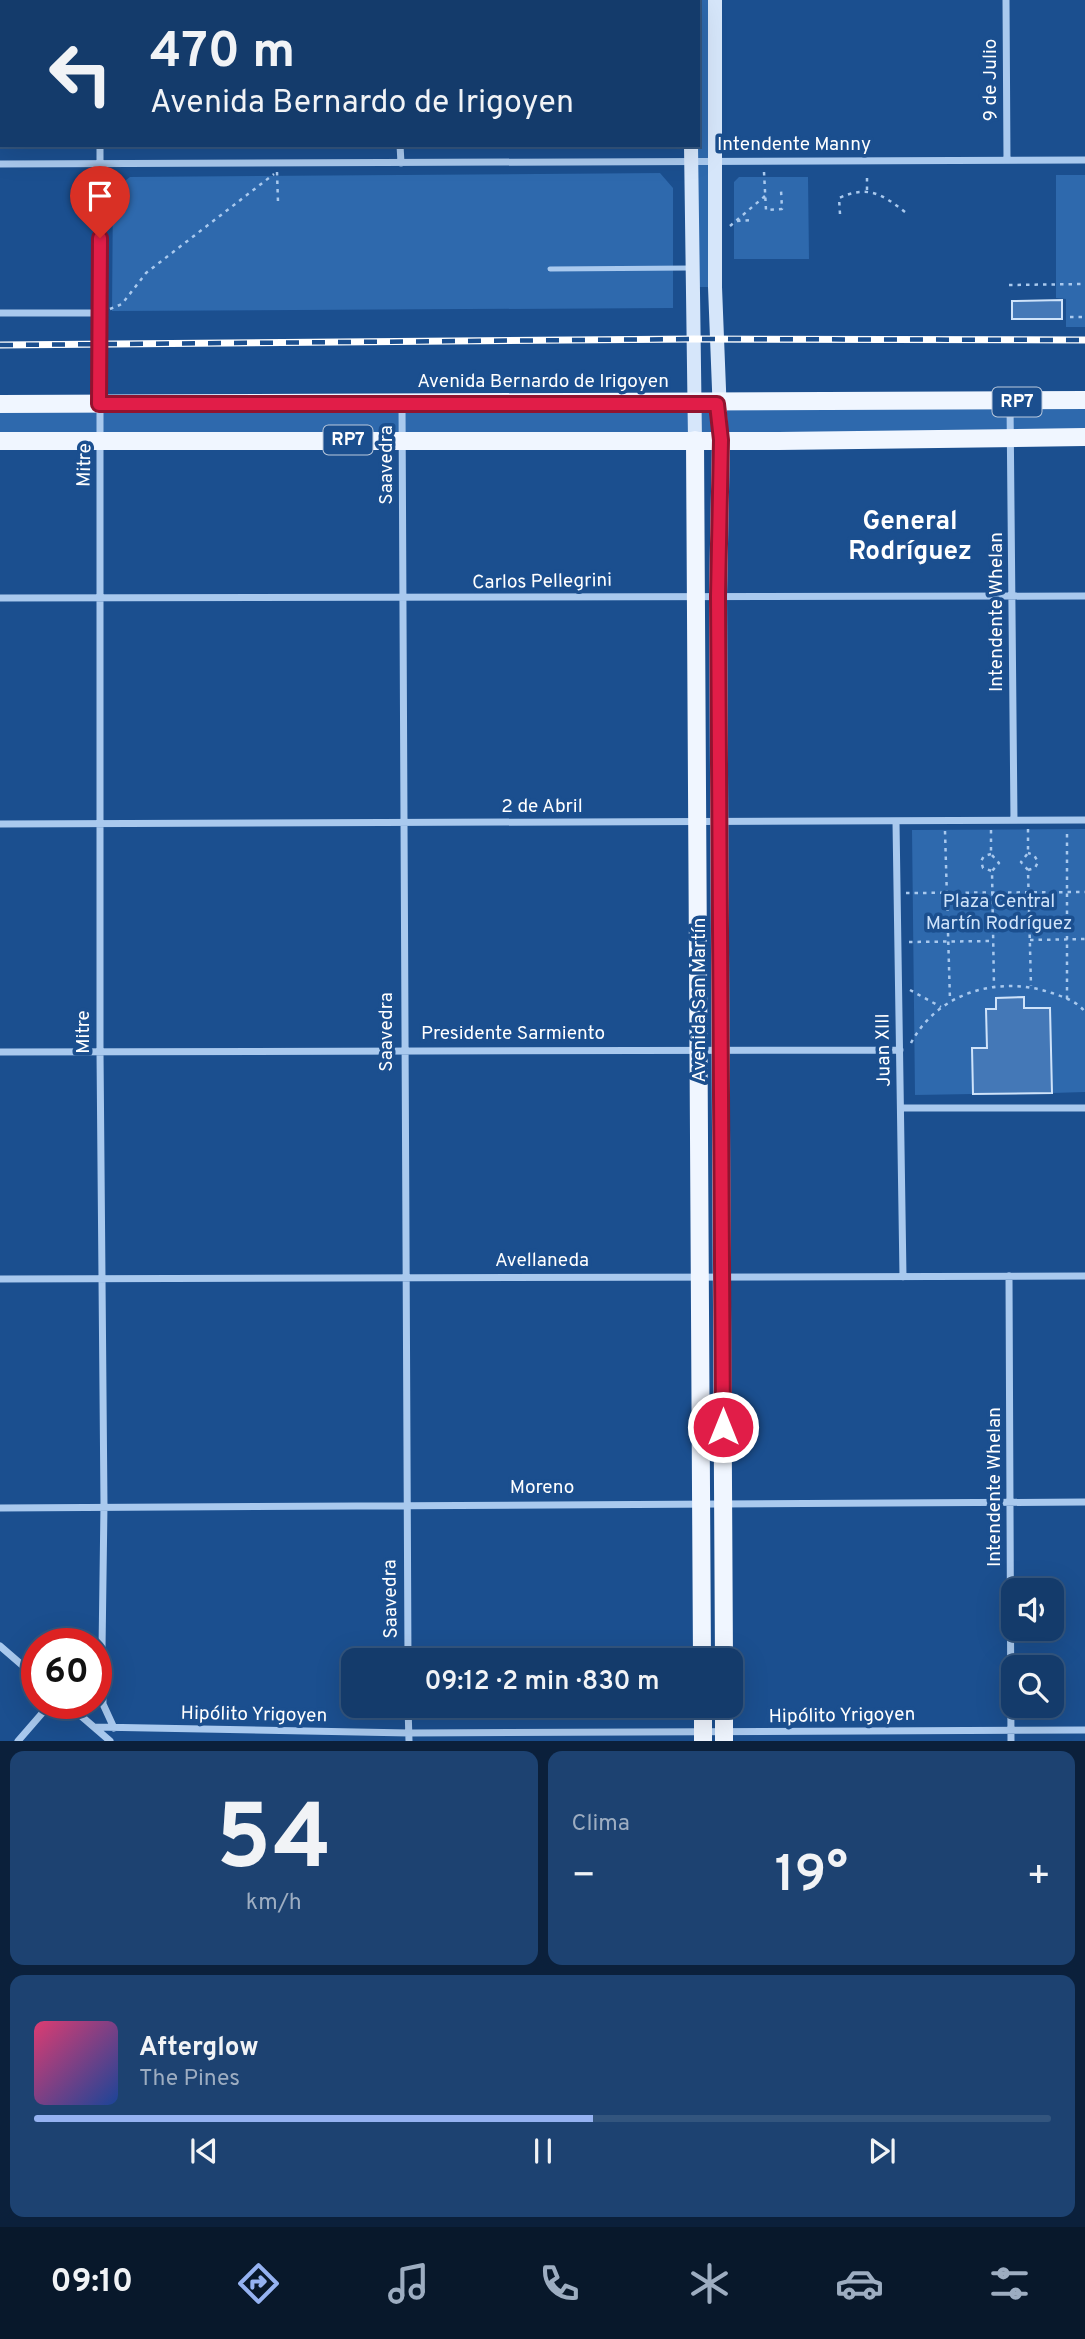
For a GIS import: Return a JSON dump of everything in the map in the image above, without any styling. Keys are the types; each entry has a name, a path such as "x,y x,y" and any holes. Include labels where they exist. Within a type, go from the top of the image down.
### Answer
{"main road":[{"name":"Avenida San Martín","path":"715,0 717,404 721,440 718,596 724,1277 724,1648"},
{"name":"Avenida San Martín","path":"691,147 698,596 698,1276 702,1648"},
{"name":"Avenida Bernardo de Irigoyen","path":"0,404 1085,401"},
{"name":"RP7","path":"0,441 1085,437"},
{"path":"702,1718 703,1736"},
{"path":"724,1718 724,1737"}],"street":[{"name":"9 de Julio","path":"1006,0 1007,160"},
{"name":"Mitre","path":"100,147 102,1628"},
{"path":"400,147 401,163"},
{"name":"Intendente Manny","path":"0,164 1085,160"},
{"path":"0,313 100,313"},
{"name":"Saavedra","path":"402,402 408,1648"},
{"name":"Intendente Whelan","path":"1010,403 1014,597 1014,820"},
{"name":"Carlos Pellegrini","path":"0,598 1085,596"},
{"name":"2 de Abril","path":"0,824 1085,820"},
{"name":"Juan XIII","path":"897,822 903,1277"},
{"name":"Presidente Sarmiento","path":"0,1052 403,1049 698,1052 900,1050"},
{"path":"901,1108 1085,1108"},
{"name":"Intendente Whelan","path":"1009,1276 1011,1741"},
{"name":"Avellaneda","path":"0,1279 1085,1276"},
{"name":"Moreno","path":"0,1508 104,1505 1012,1500 1085,1502"},
{"path":"0,1646 21,1664"},
{"path":"408,1718 409,1737"},
{"path":"18,1741 37,1719"},
{"path":"85,1719 110,1741"},
{"name":"Mitre","path":"110,1719 114,1728"},
{"name":"Hipólito Yrigoyen","path":"95,1727 409,1737 724,1737 1085,1730"},
{"path":"247,1731 248,1741"}],"lane":[{"path":"550,269 693,268"}],"path":[{"path":"764,161 765,210 782,209 781,190"},
{"path":"100,313 122,304 146,273 277,172 278,202"},
{"path":"867,178 867,190"},
{"path":"840,214 839,198 867,190 879,193 905,212"},
{"path":"715,236 765,196"},
{"path":"737,221 751,220"},
{"path":"1009,285 1085,284"},
{"path":"1070,317 1085,317"},
{"path":"991,820 991,854 999,863 992,871 994,987"},
{"path":"1028,820 1028,853 1021,862 1028,870 1031,986"},
{"path":"1067,820 1067,999"},
{"path":"945,821 950,1001"},
{"path":"1028,853 1034,855 1038,862 1035,868 1028,870"},
{"path":"991,854 984,856 981,861 984,868 992,871"},
{"path":"897,893 1085,891"},
{"path":"1030,940 1085,939"},
{"path":"898,943 993,941"},
{"path":"899,984 941,1007"},
{"path":"900,1050 908,1049 917,1032 941,1007 950,1001 994,987 1031,986 1067,999 1083,1007 1085,1012"}],"green space":[{"path":"700,0 715,0 715,287 693,287 691,147 700,147"},
{"path":"660,173 673,188 673,308 112,311 113,190 130,177"},
{"path":"1056,175 1085,175 1085,327 1066,327 1066,299 1056,298"},
{"path":"739,177 808,177 809,259 734,259 734,182"},
{"path":"1085,400 1085,437 0,441 0,404"},
{"name":"Plaza Central Martín Rodríguez","path":"1085,829 1085,1092 1052,1093 1050,1008 1024,1008 1023,997 997,998 996,1009 986,1010 987,1048 972,1048 973,1094 915,1095 912,830"}],"building":[{"path":"1062,300 1062,319 1012,319 1012,301"},
{"path":"1024,997 1024,1008 1050,1008 1052,1093 973,1094 972,1048 987,1048 986,1009 996,1009 996,998"}],"railway":[{"path":"0,345 694,339 1085,340"}],"district":[{"name":"General Rodríguez","path":"910,537"}],"route":[{"path":"100,238 99,404 717,404 721,440 718,596 723,1427"}]}
